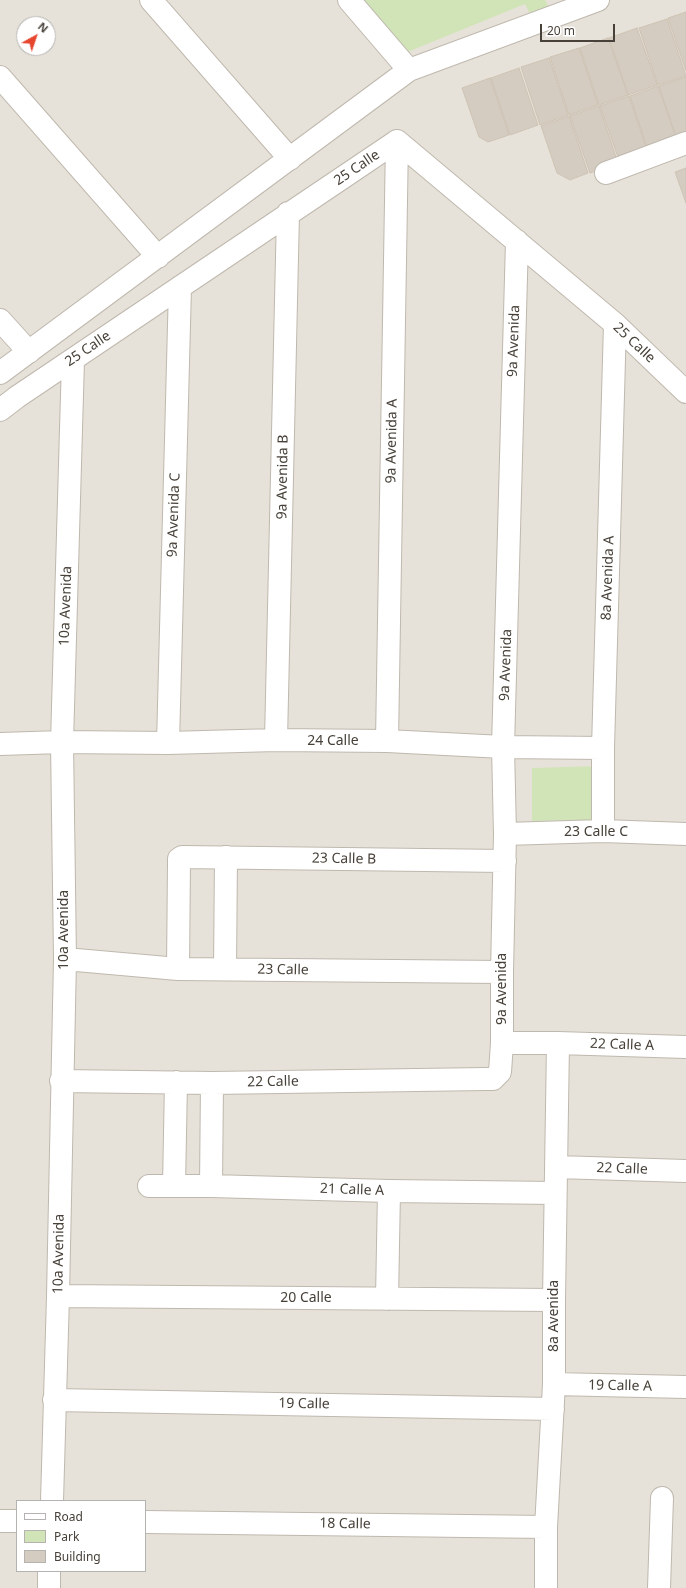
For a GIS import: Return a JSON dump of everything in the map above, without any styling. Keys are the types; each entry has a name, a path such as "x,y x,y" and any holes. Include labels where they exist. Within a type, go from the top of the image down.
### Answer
{"street":[{"path":"151,0 290,159"},
{"path":"349,0 409,70"},
{"path":"0,373 409,70 598,0"},
{"path":"0,77 158,257"},
{"name":"25 Calle","path":"0,410 288,213 397,141 517,240 615,324 686,392"},
{"name":"9a Avenida A","path":"388,741 397,141"},
{"path":"606,172 686,143"},
{"name":"9a Avenida B","path":"276,740 288,213"},
{"name":"9a Avenida","path":"486,1079 493,1078 500,1072 502,1044 505,860 503,747 517,240"},
{"name":"9a Avenida C","path":"168,743 180,287"},
{"path":"0,320 29,352"},
{"name":"8a Avenida A","path":"604,831 604,748 615,324"},
{"name":"10a Avenida","path":"52,1500 65,960 62,742 73,360"},
{"name":"24 Calle","path":"0,744 62,742 168,743 276,740 388,741 503,747 604,748"},
{"name":"23 Calle C","path":"505,834 604,831 686,834"},
{"name":"23 Calle B","path":"178,969 178,863 179,859 182,857 505,860"},
{"path":"225,969 226,857"},
{"name":"23 Calle","path":"65,960 178,969 502,972"},
{"name":"22 Calle A","path":"502,1044 558,1043 686,1047"},
{"name":"8a Avenida","path":"546,1588 546,1527 554,1384 555,1193 557,1167 558,1043"},
{"name":"22 Calle","path":"61,1080 212,1083 486,1079"},
{"path":"174,1186 176,1082"},
{"path":"211,1186 212,1083"},
{"name":"22 Calle","path":"557,1167 686,1171"},
{"name":"21 Calle A","path":"148,1186 555,1193"},
{"path":"387,1299 389,1191"},
{"name":"20 Calle","path":"58,1296 554,1300"},
{"name":"19 Calle A","path":"554,1384 686,1388"},
{"name":"19 Calle","path":"54,1400 553,1409"},
{"path":"659,1588 662,1498"},
{"path":"0,1521 16,1521"},
{"name":"18 Calle","path":"146,1522 546,1527"},
{"path":"49,1572 49,1588"}],"shaded area":[{"path":"0,0 686,0 686,1588 0,1588"}],"green space":[{"path":"359,0 545,0 551,11 531,16 525,4 405,53"},
{"path":"601,766 602,820 532,821 532,768"}],"building":[{"path":"686,12 686,71 668,18"},
{"path":"667,19 686,76 658,85 639,28"},
{"path":"637,28 657,85 628,95 609,38"},
{"path":"608,38 628,95 599,105 580,48"},
{"path":"579,48 598,105 569,115 550,57"},
{"path":"549,58 568,115 540,125 521,67"},
{"path":"519,68 538,125 510,135 491,78"},
{"path":"686,77 686,140 678,143 659,86"},
{"path":"490,78 509,135 488,142 479,137 462,88"},
{"path":"658,86 678,143 649,153 630,96"},
{"path":"629,96 648,153 620,163 600,106"},
{"path":"599,106 618,163 590,173 570,116"},
{"path":"569,116 588,173 570,180 557,173 541,126"},
{"path":"686,168 686,203 675,172"}]}
